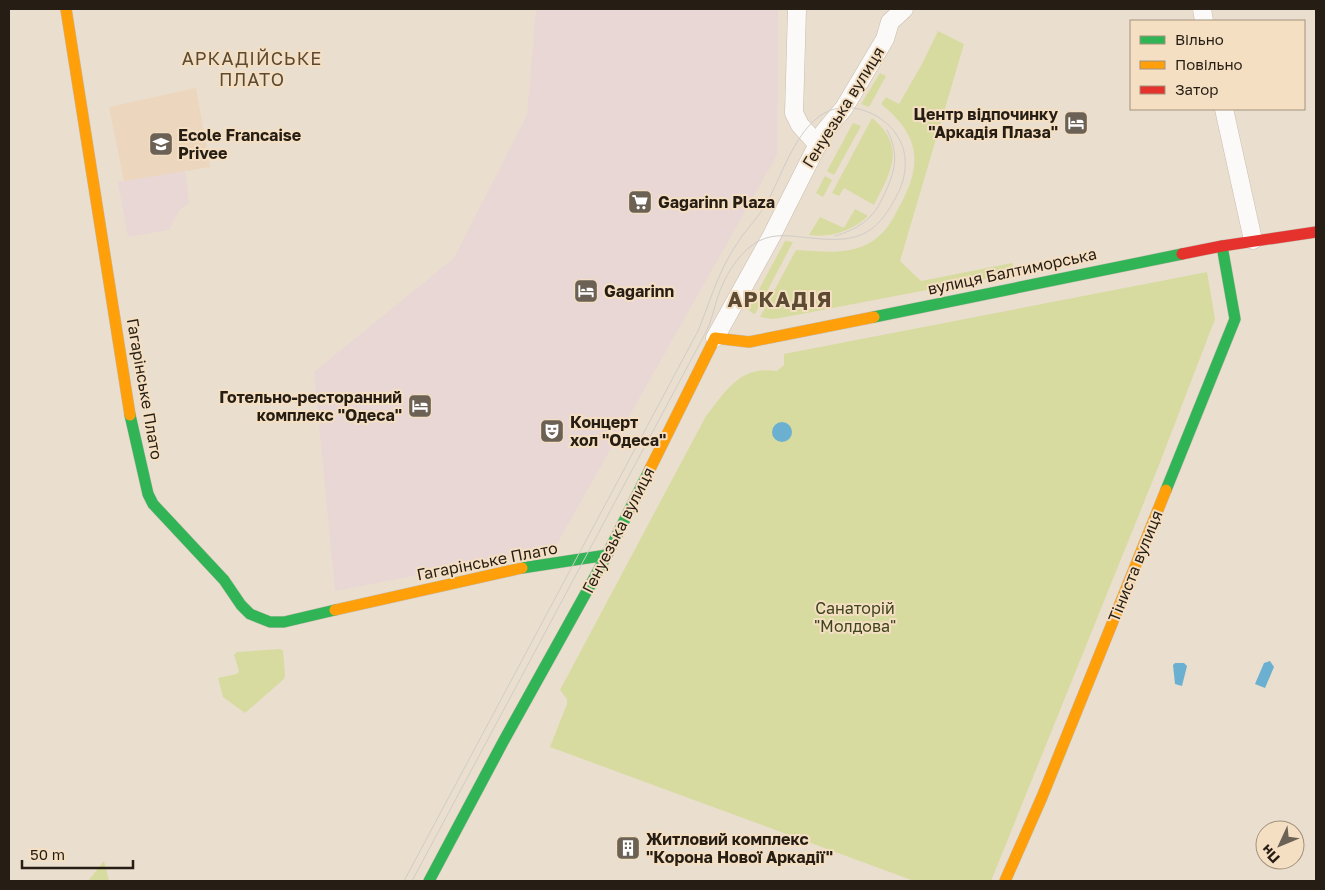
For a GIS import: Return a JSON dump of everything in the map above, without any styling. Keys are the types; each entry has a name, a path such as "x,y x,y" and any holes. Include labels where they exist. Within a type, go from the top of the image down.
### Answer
{"street":[{"name":"Гагарінське Плато","path":"66,9 131,423 148,494 153,504 224,580 241,605 250,614 261,619 270,622 284,622 535,565 607,555"},
{"path":"797,9 794,114 800,126 821,139"},
{"name":"Генуезька вулиця","path":"429,881 503,742 607,555 715,338 821,139 844,108 885,39 890,22 904,9"},
{"path":"1224,110 1253,240"},
{"name":"вулиця Балтиморська","path":"715,338 749,342 1222,246 1316,232"},
{"name":"Тіниста вулиця","path":"1005,881 1042,797 1235,319 1222,246"}],"shaded area":[{"path":"778,9 777,155 554,549 335,591 314,372 454,258 527,115 536,10"},
{"name":"Ecole Francaise Privee","path":"196,88 210,167 124,181 109,107"},
{"path":"185,170 189,203 180,209 169,230 128,237 118,182"}],"green space":[{"path":"938,31 964,44 900,261 921,281 1012,263 1016,273 780,318 760,317 796,250 830,252 855,249 874,240 891,222 911,180 914,154 911,141 905,129 881,104 886,97 899,104"},
{"path":"880,73 886,76 869,107 861,104"},
{"path":"872,118 883,129 889,139 892,150 890,171 874,205 844,188 839,196 832,193"},
{"path":"853,123 861,126 834,175 827,171"},
{"path":"825,176 832,180 823,197 816,193"},
{"path":"855,209 868,216 855,226 833,234 809,235 820,217 844,228"},
{"path":"785,241 793,242 755,314 752,313 749,310 750,306"},
{"name":"Санаторій \"Молдова\"","path":"1207,272 1215,319 1159,465 991,881 914,881 550,747 567,704 567,699 560,690 706,416 727,389 735,382 753,372 764,370 777,371 784,365 784,354"},
{"path":"280,649 283,651 284,679 245,713 223,697 218,678 237,674 239,671 234,655 237,652"},
{"path":"104,861 109,881 88,881"}],"water":[{"path":"778,422 786,422 792,428 792,436 786,442 778,442 772,436 772,428"},
{"path":"1270,661 1274,667 1265,688 1255,684 1264,663"},
{"path":"1175,663 1184,663 1187,666 1182,686 1175,684 1173,665"}],"tram line":[{"path":"404,881 698,331 719,276 730,255 765,206 799,139 810,124 824,114 840,108 859,109 876,116 895,132 904,150 904,178 890,208 881,220 871,229 860,235 835,239 788,236 765,238 754,244 737,261 721,289 706,332 412,881"},
{"path":"835,236 853,229 867,220 882,199 891,178 895,155 887,130"}],"traffic: fast":[{"path":"1166,490 1235,319 1222,246"},
{"path":"874,317 1182,254"},
{"path":"130,415 148,494 153,504 224,580 241,605 250,614 270,622 284,622 335,610"},
{"path":"429,881 503,742 607,555 650,469"},
{"path":"522,568 607,555"}],"traffic: slow":[{"path":"66,9 130,415"},
{"path":"650,469 715,338 749,342 874,317"},
{"path":"1005,881 1042,797 1166,490"},
{"path":"335,610 522,568"}],"traffic: jam":[{"path":"1182,254 1316,232"}],"place":[{"name":"Центр відпочинку \"Аркадія Плаза\"","path":"1076,123"},
{"name":"Ecole Francaise Privee","path":"161,144"},
{"name":"Gagarinn Plaza","path":"640,202"},
{"name":"Gagarinn","path":"586,291"},
{"name":"Готельно-ресторанний комплекс \"Одеса\"","path":"420,406"},
{"name":"Концерт хол \"Одеса\"","path":"552,431"},
{"name":"Житловий комплекс \"Корона Нової Аркадії\"","path":"628,848"}],"district":[{"name":"АРКАДІЙСЬКЕ ПЛАТО","path":"252,69"},
{"name":"АРКАДІЯ","path":"780,300"}]}
